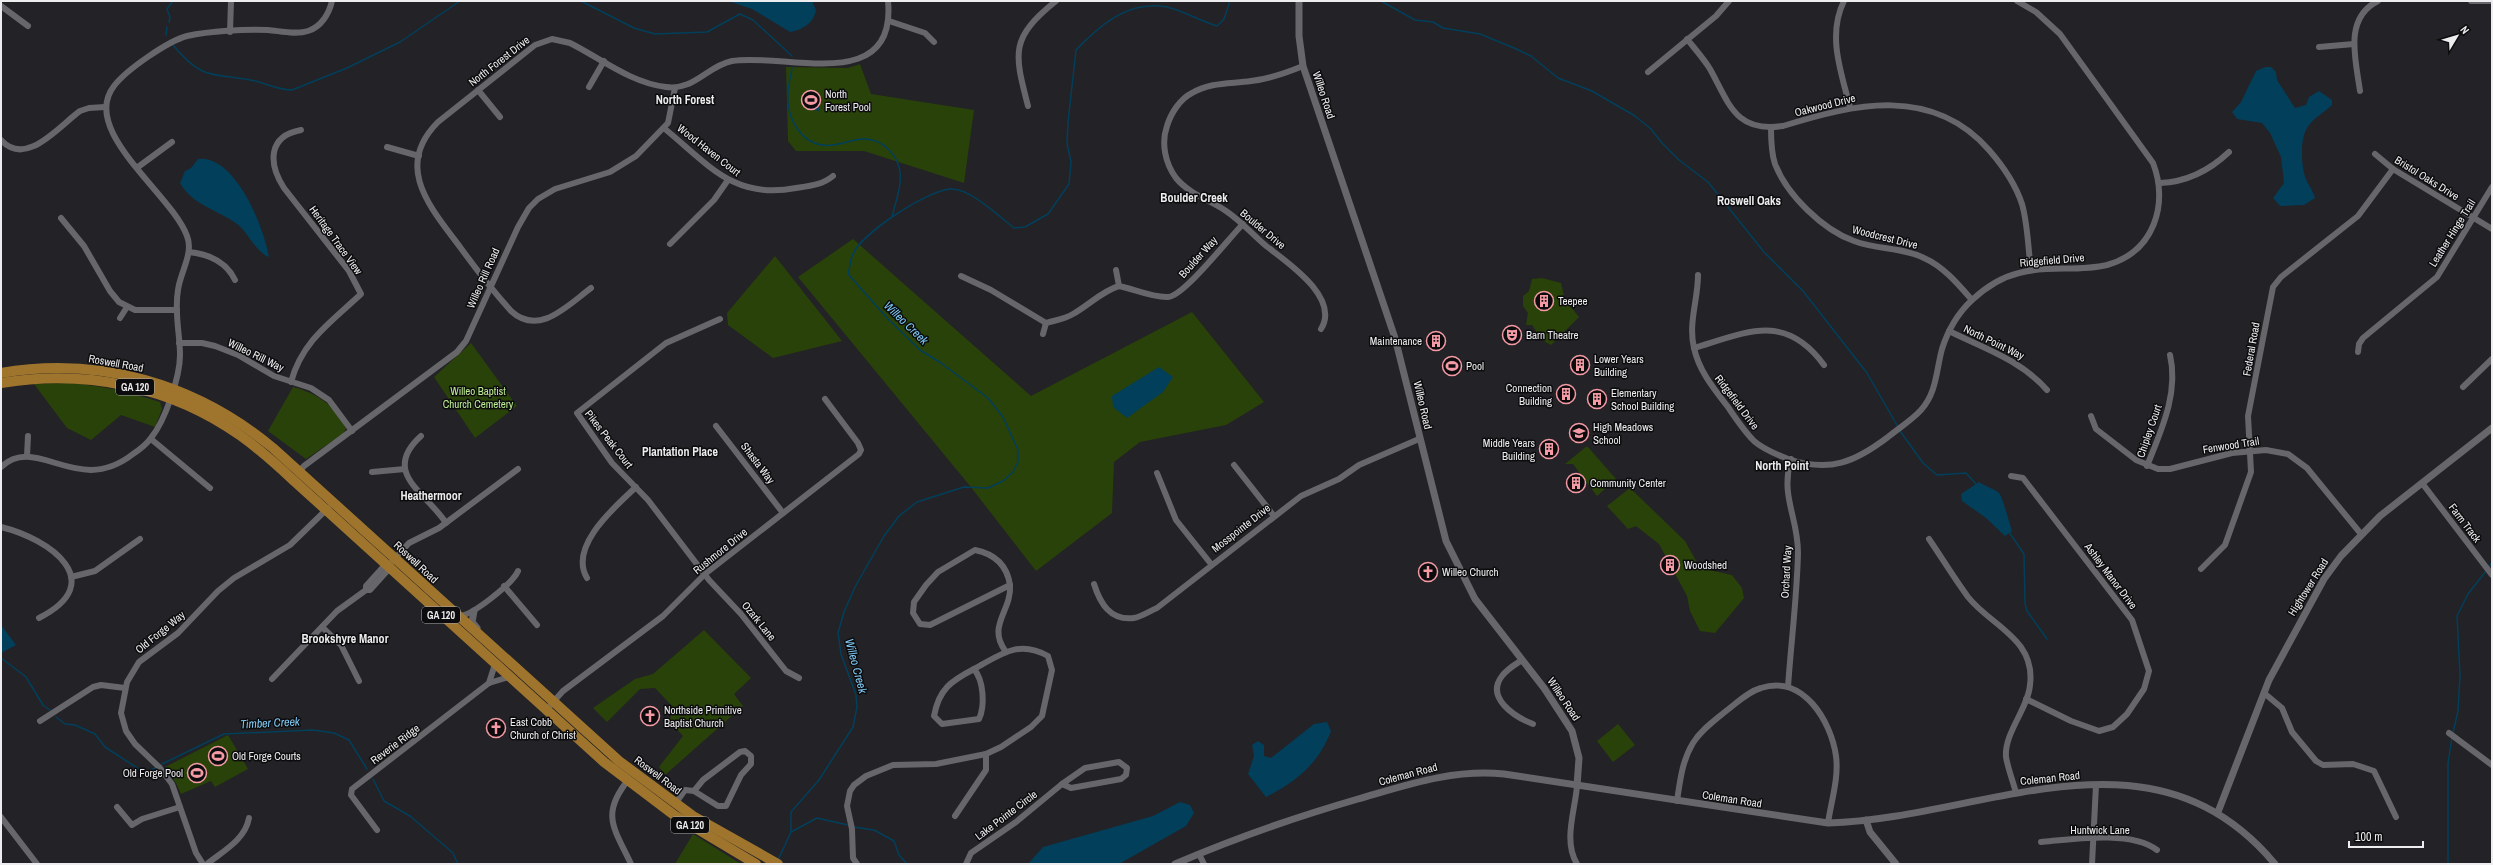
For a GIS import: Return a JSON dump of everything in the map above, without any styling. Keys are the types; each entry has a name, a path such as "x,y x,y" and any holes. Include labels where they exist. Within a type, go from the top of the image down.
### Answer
{"highway":[{"name":"Roswell Road","path":"1,373 52,368 96,370 131,376 171,393"},
{"name":"Roswell Road","path":"1,383 51,378 85,379 171,393 205,402 239,422 391,562 509,677 549,706"},
{"name":"Roswell Road","path":"391,562 458,616 549,706 630,777 694,828 756,864"},
{"name":"Roswell Road","path":"630,777 767,859 778,864"}],"street":[{"path":"230,32 231,1"},
{"path":"1,467 12,459 27,456 80,471 97,471 111,468 124,462 151,439 161,421 171,393 179,364 177,310 178,289 188,252 188,237 112,133 105,107 115,84 167,44 195,34 309,31 325,19 332,1"},
{"name":"North Forest Drive","path":"591,288 555,315 534,321 525,320 515,315 490,286 427,202 419,181 419,156 424,140 434,126 528,50 547,40 558,39 570,43 645,82 675,88 693,83 732,61 836,64 850,62 864,56 875,47 882,38 889,21 888,1"},
{"path":"1028,106 1018,65 1019,46 1029,24 1056,1"},
{"name":"Willeo Road","path":"1299,1 1299,36 1303,66 1395,338 1442,532 1455,563 1475,599 1550,696 1574,736 1579,758 1577,786"},
{"path":"1648,72 1716,16 1729,1"},
{"path":"1844,1 1838,18 1836,47 1850,107"},
{"name":"Ridgefield Drive","path":"1698,275 1692,323 1694,348 1706,377 1748,434 1766,449 1791,459 1820,466 1850,461 1869,451 1925,406 1933,391 1949,331 1972,300 2000,280 2031,270 2098,266 2114,262 2128,254 2140,244 2154,225 2160,202 2160,184 2148,155 2060,34 2036,12 2017,1"},
{"path":"2360,91 2354,44 2359,19 2365,9 2378,1"},
{"path":"2471,1 2492,1"},
{"path":"1,6 28,26"},
{"path":"889,21 925,33 934,42"},
{"name":"Oakwood Drive","path":"1688,40 1708,67 1733,112 1751,124 1771,128 1850,107 1882,105 1925,110 1951,119 1974,134 2002,165 2017,191 2025,217 2031,270"},
{"path":"2319,47 2354,44"},
{"path":"589,87 604,61"},
{"name":"Boulder Drive","path":"1303,66 1265,79 1214,84 1201,88 1181,102 1168,121 1165,136 1165,150 1168,164 1175,176 1188,190 1225,210 1295,267 1310,283 1324,311 1324,321 1320,329"},
{"name":"Willeo Rill Road","path":"296,475 457,352 466,340 520,222 538,199 562,186 616,169 636,156 665,128 670,119 675,88"},
{"path":"478,90 500,117"},
{"path":"1,140 12,149 24,151 36,146 80,111 89,108 105,107"},
{"name":"Wood Haven Court","path":"665,128 728,180 753,190 776,192 821,184 833,176"},
{"name":"Woodcrest Drive","path":"1771,128 1772,153 1779,173 1820,222 1837,233 1854,241 1905,251 1926,259 1946,272 1972,300"},
{"name":"Heritage Trace View","path":"291,382 298,359 307,346 361,294 349,271 284,188 277,176 274,159 277,143 286,133 301,130"},
{"path":"138,167 172,142"},
{"path":"386,147 419,156"},
{"path":"2160,184 2175,182 2191,177 2229,152"},
{"name":"Bristol Oaks Drive","path":"2375,154 2392,169 2492,229"},
{"name":"Federal Road","path":"2201,569 2219,552 2228,537 2251,472 2248,416 2273,287 2281,277 2358,216 2392,169"},
{"path":"670,244 714,200 728,180"},
{"name":"Leather Hinge Trail","path":"2358,352 2363,338 2437,277 2492,187"},
{"path":"61,218 84,246 110,291 127,307 147,312 177,310"},
{"name":"Boulder Way","path":"1119,286 1159,296 1171,297 1190,283 1242,224"},
{"path":"188,252 213,258 227,268 235,280"},
{"path":"961,276 991,290 1046,323 1062,320 1074,314 1110,289 1119,286 1116,270"},
{"path":"120,318 127,307"},
{"name":"Pikes Peak Court","path":"705,574 636,487 612,463 577,413 666,343 720,319"},
{"path":"1043,334 1046,323"},
{"path":"1694,348 1750,331 1774,330 1789,334 1803,342 1824,365"},
{"name":"North Point Way","path":"1949,331 2020,366 2035,377 2047,390"},
{"name":"Willeo Rill Way","path":"179,343 202,343 221,348 238,355 274,376 311,388 325,397 352,431"},
{"name":"Chipley Court","path":"2147,466 2168,407 2172,364 2170,355"},
{"path":"2463,388 2492,359"},
{"name":"Rushmore Drive","path":"549,706 563,691 663,616 705,574 857,456 861,450 825,399"},
{"name":"Fenwood Trail","path":"2091,416 2096,429 2147,466 2170,469 2217,456 2250,451 2277,451 2298,460 2361,534"},
{"name":"Shasta Way","path":"716,426 783,513"},
{"name":"Hightower Road","path":"2218,812 2264,694 2281,657 2324,579 2361,534 2422,483 2492,428"},
{"path":"27,456 28,436"},
{"path":"421,436 408,452 405,469 412,486 434,507 446,523"},
{"path":"151,439 210,488"},
{"name":"Mosspointe Drive","path":"1094,584 1101,604 1115,615 1134,618 1157,608 1211,564 1301,496 1339,480 1359,465 1419,439"},
{"name":"Orchard Way","path":"1788,687 1798,553 1795,526 1786,487 1791,459"},
{"path":"1234,464 1274,516"},
{"path":"372,472 405,469"},
{"path":"272,680 340,608 366,590 370,590 388,570 391,562 414,540 446,523 518,469"},
{"path":"1157,473 1176,520 1211,564"},
{"name":"Ashley Manor Drive","path":"2011,476 2023,478 2132,620 2149,671 2144,689 2127,714 2113,727 2099,731 2071,721 2026,699"},
{"name":"Farm Track","path":"2422,483 2492,575"},
{"path":"587,578 582,566 592,535 606,516 636,487"},
{"name":"Old Forge Way","path":"203,864 196,853 172,784 166,774 135,744 126,731 121,713 125,688 132,671 139,662 178,633 218,591 234,578 290,546 330,506"},
{"path":"1,527 57,553 68,566 72,577 67,598 59,607 39,618"},
{"path":"72,577 96,571 140,539"},
{"path":"1929,539 1969,598 2008,631 2028,660 2030,685 2026,699 2010,737 2006,756 2016,793"},
{"path":"1006,652 998,638 998,631 1010,599 1010,585 1007,573 999,561 987,552 975,550 938,572 914,602 913,613 920,624 930,625 1010,585"},
{"path":"458,616 466,616 474,611 504,586 518,571"},
{"name":"Ozark Lane","path":"705,574 741,614 786,671 799,678"},
{"path":"504,586 537,625"},
{"path":"474,611 472,622 494,650"},
{"path":"322,627 341,645 359,681"},
{"path":"857,864 853,858 852,829 847,806 850,791 859,780 893,765 936,764 986,754 1001,747 1037,722 1042,716 1052,670 1048,656 1030,649 1006,652 974,669 947,685 936,707 934,716 942,724 979,719 984,707 981,694 981,680 974,669"},
{"path":"1522,660 1502,677 1498,692 1503,704 1516,717 1533,724"},
{"path":"489,683 495,664"},
{"path":"489,683 509,677"},
{"name":"Reverie Ridge","path":"377,830 351,795 352,789 489,683"},
{"path":"40,721 93,687 101,685 125,688"},
{"path":"1677,801 1685,759 1693,743 1704,729 1754,691 1771,686 1788,687 1802,694 1813,704 1833,744 1836,771 1828,823"},
{"path":"2264,694 2282,708 2292,732 2316,761 2323,766 2354,764 2374,771 2396,817"},
{"path":"2449,733 2492,765"},
{"path":"675,804 685,790 694,791 718,806 726,806 741,775 751,764 751,756 745,751 740,752 703,780 694,791"},
{"path":"955,816 986,770 986,754"},
{"name":"Lake Pointe Circle","path":"966,864 971,853 1016,822 1062,784 1079,771 1090,766 1119,762 1127,768 1126,775 1121,779 1071,788 1062,784"},
{"name":"Coleman Road","path":"1175,864 1279,823 1447,775 1490,773 1828,823 1866,820 2068,785 2096,785 2164,791 2192,800 2218,812 2240,828 2259,845 2275,864"},
{"path":"630,777 614,799 612,817 616,833 631,864"},
{"path":"2092,864 2096,785"},
{"path":"1576,864 1572,853 1570,840 1577,786"},
{"path":"117,806 132,825 142,819 180,807"},
{"path":"1,817 37,864"},
{"path":"207,864 242,834 247,828 249,818"},
{"path":"1866,820 1870,832 1896,864"},
{"name":"Huntwick Lane","path":"2041,842 2093,838 2139,840 2157,850"},
{"path":"1199,854 1204,864"}],"green space":[{"path":"860,64 871,94 974,110 964,183 864,151 796,151 788,141 786,67 848,68"},
{"path":"853,239 1031,396 1192,312 1264,402 1226,425 1140,442 1114,462 1112,513 1036,571 970,486 798,277"},
{"path":"775,256 842,341 773,358 728,325 727,313"},
{"path":"1542,278 1561,283 1565,300 1579,317 1551,345 1542,340 1532,325 1526,325 1528,313 1523,306 1523,296 1529,291 1532,279"},
{"name":"Willeo Baptist Church Cemetery","path":"471,343 517,406 475,438 434,377"},
{"path":"68,383 103,387 137,395 160,402 162,409 155,427 121,415 91,440 67,428 34,384"},
{"path":"293,387 310,393 325,402 337,414 346,429 343,434 306,459 268,431"},
{"path":"1587,446 1616,479 1597,496 1573,464 1565,464"},
{"path":"1630,488 1685,541 1700,568 1732,575 1742,588 1744,598 1715,633 1700,631 1690,611 1687,596 1659,544 1636,526 1628,529 1607,506"},
{"path":"704,630 751,678 734,694 743,706 665,775 659,767 683,736 669,721 674,708 655,688 640,689 607,722 593,708 635,679 653,674"},
{"path":"1618,724 1635,745 1613,762 1597,741"},
{"path":"228,735 248,769 215,787 211,781 181,794 176,783 165,767"},
{"path":"693,834 741,864 675,864"}],"water":[{"path":"728,1 812,1 816,10 813,19 807,25 799,30 790,32 752,9"},
{"path":"2265,67 2271,67 2276,72 2277,80 2295,108 2306,105 2309,97 2319,91 2332,100 2332,105 2311,122 2304,135 2302,148 2303,168 2305,177 2315,198 2304,205 2280,206 2273,198 2284,183 2281,157 2270,133 2262,123 2237,119 2232,112 2241,102 2256,71"},
{"name":"North Forest Pool","path":"807,92 816,92 814,105 820,105 820,111 807,109"},
{"path":"198,159 212,161 224,169 236,181 254,212 266,244 269,257 264,255 256,247 237,224 198,202 185,191 180,183 185,171 191,168"},
{"path":"1159,367 1173,377 1163,392 1127,418 1113,407 1112,396"},
{"path":"1979,482 2000,495 2012,531 2005,536 1986,518 1962,501 1961,494"},
{"path":"1,625 16,645 1,653"},
{"path":"1327,722 1331,731 1320,753 1313,762 1297,778 1266,797 1248,774 1254,756 1252,745 1258,741 1264,745 1264,756 1271,758 1314,724"},
{"path":"1180,802 1190,805 1194,813 1186,826 1119,864 1028,864 1043,847 1153,816"}],"waterway":[{"path":"169,22 170,17 167,9 173,1"},
{"path":"173,45 184,57 202,71 219,76 241,78 278,88 292,90 347,68 400,42 460,1"},
{"path":"581,1 634,28 655,34 707,32 740,14 753,20 792,56"},
{"name":"Willeo Creek","path":"778,860 791,832 791,812 819,780 853,727 857,707 856,695 841,654 838,633 844,612 855,587 884,536 899,516 917,502 964,487 988,488 1003,481 1013,472 1018,462 1018,450 1003,417 988,398 941,363 920,350 887,318 848,274 853,254 859,245 882,224 912,205 940,191 950,189 966,193 993,210 1014,228 1025,227 1048,214 1069,184 1071,162 1067,143 1068,122 1076,50 1095,31 1106,23 1117,16 1140,7 1167,7 1217,26 1224,19 1230,1"},
{"path":"1381,1 1415,20 1433,22 1443,28 1480,34 1531,56 1558,78 1592,91 1635,116 1651,129 1662,143 1679,160 1708,182 1764,252 1803,291 1867,373 1898,427"},
{"path":"166,35 167,27"},
{"path":"792,68 788,90 788,103 793,122 805,137 822,145 833,145 862,139 872,140 884,145 893,154 899,166 900,178 899,189 892,217"},
{"path":"1900,431 1923,463 1937,475 1966,473 1976,484"},
{"path":"2009,532 2024,554 2025,604 2027,611 2047,639"},
{"path":"2488,568 2492,563"},
{"path":"2453,733 2458,711 2460,676 2457,616 2468,594 2486,571"},
{"name":"Timber Creek","path":"1,658 26,677 43,705 50,710"},
{"name":"Timber Creek","path":"56,717 65,724 75,725 95,734 105,747 145,773 155,768"},
{"name":"Timber Creek","path":"162,764 224,734 313,730 334,733 349,740 367,769"},
{"path":"2448,864 2448,763 2452,737"},
{"name":"Timber Creek","path":"373,779 384,801 410,816 453,853 458,864"},
{"path":"791,832 817,818 848,825"},
{"path":"854,827 874,830 894,841 899,855 907,864"}],"place":[{"name":"North Forest Pool","path":"811,100"},
{"name":"Teepee","path":"1544,301"},
{"name":"Barn Theatre","path":"1512,335"},
{"name":"Maintenance","path":"1436,341"},
{"name":"Lower Years Building","path":"1580,365"},
{"name":"Pool","path":"1452,366"},
{"name":"Connection Building","path":"1566,394"},
{"name":"Elementary School Building","path":"1597,399"},
{"name":"High Meadows School","path":"1579,433"},
{"name":"Middle Years Building","path":"1549,449"},
{"name":"Community Center","path":"1576,483"},
{"name":"Woodshed","path":"1670,565"},
{"name":"Willeo Church","path":"1428,572"},
{"name":"Northside Primitive Baptist Church","path":"650,716"},
{"name":"East Cobb Church of Christ","path":"496,728"},
{"name":"Old Forge Courts","path":"218,756"},
{"name":"Old Forge Pool","path":"197,773"}],"district":[{"name":"North Forest","path":"685,100"},
{"name":"Boulder Creek","path":"1194,198"},
{"name":"Roswell Oaks","path":"1749,201"},
{"name":"Plantation Place","path":"680,452"},
{"name":"North Point","path":"1782,466"},
{"name":"Heathermoor","path":"431,496"},
{"name":"Brookshyre Manor","path":"345,639"}]}
